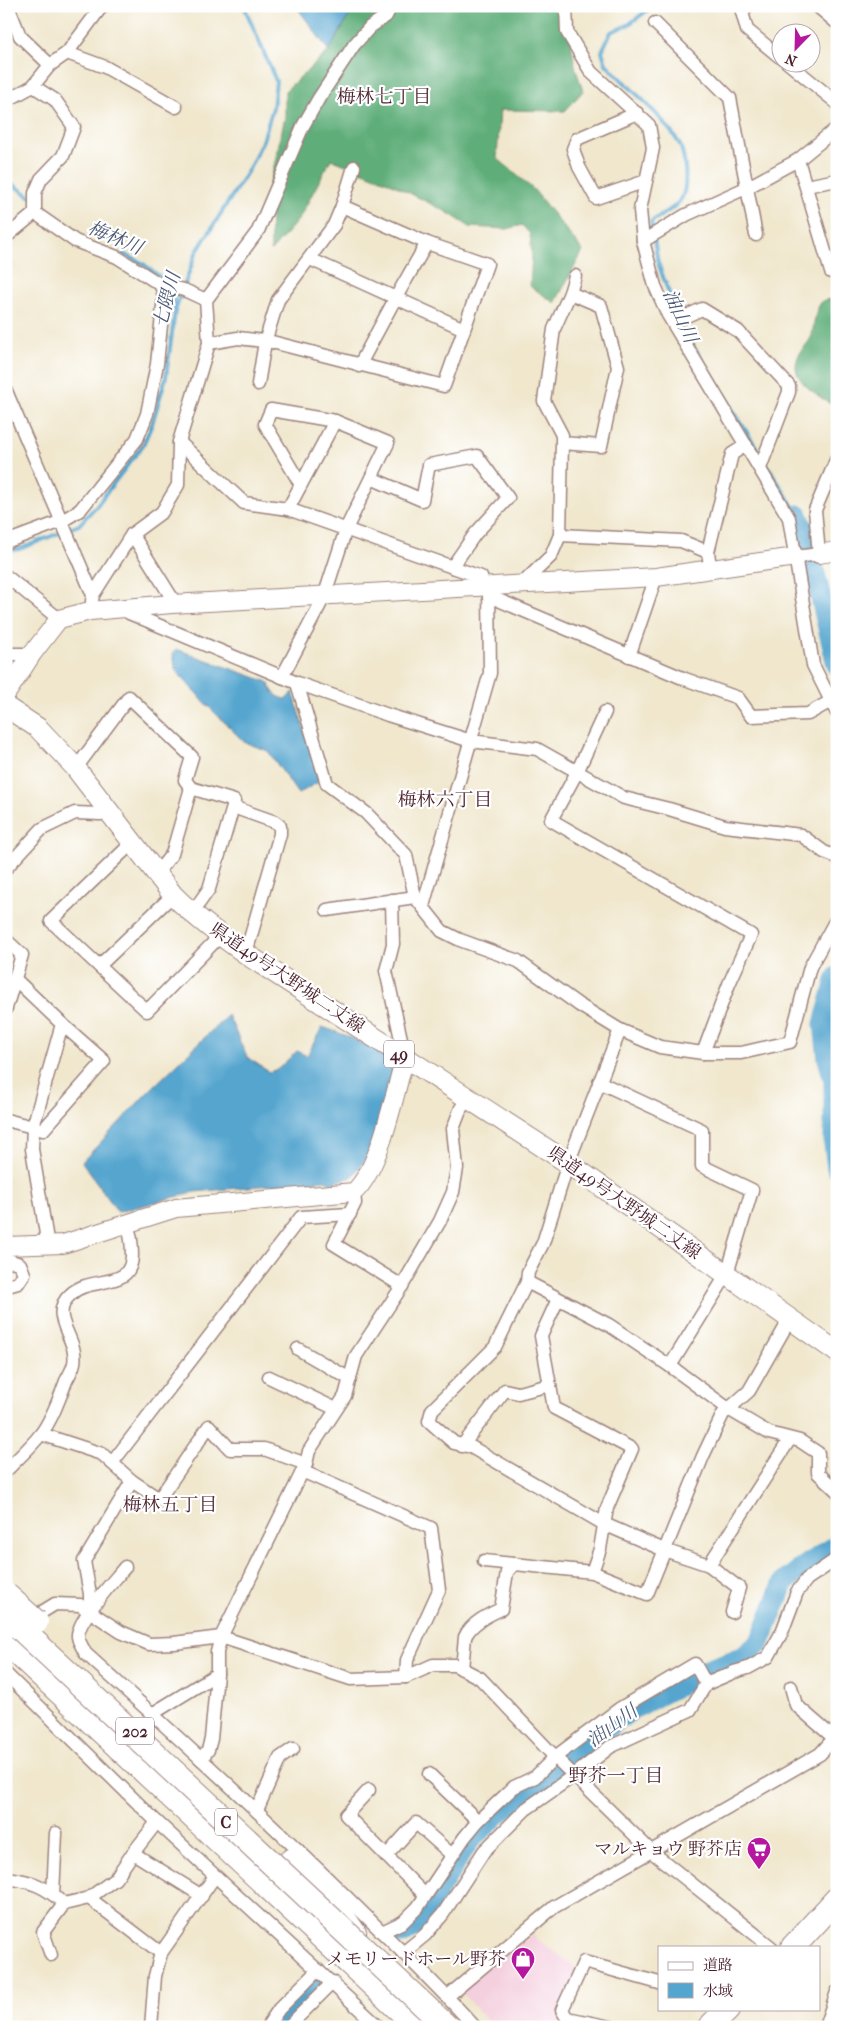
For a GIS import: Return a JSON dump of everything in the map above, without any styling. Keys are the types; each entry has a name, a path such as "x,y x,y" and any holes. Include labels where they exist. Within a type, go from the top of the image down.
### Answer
{"highway":[{"path":"6,1595 331,1900 371,1954"},
{"name":"202","path":"8,1630 263,1850 449,2027"},
{"name":"202","path":"8,1630 242,1866 335,1972 409,2027"},
{"name":"C","path":"8,1630 418,2027"},
{"name":"C","path":"8,1630 449,2027"},
{"path":"6,1664 257,1899 302,1937 335,1972"},
{"path":"794,1946 837,1899"},
{"path":"710,2027 727,2010"}],"main road":[{"name":"県道49号大野城二丈線","path":"6,707 38,728 76,768 173,895 220,936 568,1163 837,1352"}],"street":[{"path":"8,6 20,36 50,65"},
{"path":"6,100 33,86 50,65 67,53 102,6"},
{"path":"6,694 32,654 59,619 91,603 132,534 162,512 178,485 179,442 209,343 206,300 258,231 303,126 319,98 354,45 370,27 386,16 391,6"},
{"path":"487,590 629,656 738,698 751,716 808,714 834,707 813,665 788,518 678,320 655,286 643,242 640,210 653,148 649,124 591,72 567,32 566,6"},
{"path":"747,6 742,12 747,30 770,49"},
{"path":"817,6 837,22"},
{"path":"655,23 730,98 756,235"},
{"path":"67,53 105,67 176,107"},
{"path":"799,72 837,103"},
{"path":"6,237 35,211 35,193 41,179 63,156 74,127 55,100 33,86"},
{"path":"637,114 578,139 573,149 579,167 596,198 646,181"},
{"path":"643,242 686,215 748,187 798,160 837,128"},
{"path":"798,160 831,272 837,270"},
{"path":"258,384 265,342 278,300 334,225 354,167"},
{"path":"806,186 837,180"},
{"path":"209,343 238,338 265,342 444,386 486,264 427,243 342,206"},
{"path":"35,211 75,241 116,257 162,284 184,290 206,300"},
{"path":"359,366 427,243"},
{"path":"310,259 464,329"},
{"path":"522,585 551,556 560,535 562,435 544,401 554,329 570,293 575,276"},
{"path":"6,542 62,522 80,510 137,439 147,414 157,364 164,296 162,284"},
{"path":"562,443 601,446 618,367 601,306 570,293"},
{"path":"678,320 702,309 738,330 789,386 789,392 760,468"},
{"path":"6,391 69,539 91,603"},
{"path":"282,677 324,597 346,530 388,443 335,421 271,410 265,424 301,486"},
{"path":"288,509 335,421"},
{"path":"179,442 244,503 288,509 481,577 487,590 490,673 471,741 419,902"},
{"path":"709,560 732,454 746,445"},
{"path":"371,478 422,500 429,465 477,456 508,498 475,534 452,567"},
{"path":"819,554 815,510 830,487 837,458"},
{"path":"132,534 172,598 172,604"},
{"path":"560,535 680,541 709,560"},
{"path":"91,603 127,609 172,604 487,590 522,585 656,576 709,560 796,557 837,551"},
{"path":"6,576 59,619"},
{"path":"629,656 656,576"},
{"path":"127,609 128,613 282,677 388,716 471,741 537,749 624,798 669,808 725,826 801,835 824,852 837,857"},
{"path":"6,654 32,654"},
{"path":"297,683 327,784 366,813 406,855 419,902 442,930 460,940 518,961 579,1005 620,1030 660,1047 703,1053 741,1052 790,1042 810,967 837,918"},
{"path":"76,768 129,697 192,757 185,780 191,788 234,802 209,889 192,913"},
{"path":"605,712 578,772 551,820 751,935 729,984 703,1053"},
{"path":"156,874 172,854 191,788"},
{"path":"233,807 275,822 280,826 280,834 246,953"},
{"path":"6,868 42,829 75,813 110,813"},
{"path":"132,843 51,921 147,1011 220,936"},
{"path":"99,966 173,895"},
{"path":"327,910 392,900 419,902"},
{"path":"6,1246 63,1244 176,1208 354,1192 363,1183 374,1164 405,1057 386,971 392,944 392,900"},
{"path":"6,940 22,955 6,1008"},
{"path":"6,1120 43,1130 104,1061 15,979"},
{"path":"48,1246 32,1149 33,1127 62,1024"},
{"path":"620,1030 568,1163 543,1243 528,1272 526,1282 494,1347 432,1410 429,1421 454,1443 471,1447 604,1524 664,1550 709,1565 738,1588 732,1612"},
{"path":"599,1082 702,1130 702,1166 752,1190 727,1274 670,1366"},
{"path":"201,1759 208,1750 211,1739 217,1674 216,1652 221,1637 305,1468 309,1451 345,1396 356,1356 402,1286 440,1221 453,1192 457,1168 453,1129 461,1108 468,1099"},
{"path":"354,1192 355,1203 334,1244 402,1286"},
{"path":"112,1463 301,1217 350,1214"},
{"path":"6,1471 42,1434 74,1364 73,1342 65,1331 62,1322 63,1303 70,1294 79,1288 91,1283 121,1278 128,1271 132,1263 132,1252 130,1232 127,1225"},
{"path":"6,1263 16,1262 24,1270 21,1280 8,1288"},
{"path":"526,1282 608,1325 670,1366 730,1410 769,1434 800,1441 818,1453 818,1474 837,1491"},
{"path":"558,1299 542,1336 554,1408 632,1449 607,1508 600,1549 592,1572"},
{"path":"484,1561 592,1572 648,1594 703,1456 723,1414 730,1410 748,1391 790,1318"},
{"path":"298,1349 350,1379"},
{"path":"269,1377 336,1409"},
{"path":"462,1446 505,1390 518,1393 550,1385"},
{"path":"42,1434 102,1454 132,1481 159,1499 209,1426 230,1449 264,1449 431,1528 439,1590 407,1660 406,1676"},
{"path":"709,1565 790,1439"},
{"path":"90,1611 90,1594 84,1562 132,1481"},
{"path":"404,1953 425,1935 444,1914 467,1876 501,1832 526,1809 574,1776 610,1747 690,1710 706,1684 748,1668 768,1657 782,1632 796,1592 806,1579 837,1559"},
{"path":"462,1669 467,1632 484,1617 501,1609 507,1572 514,1564"},
{"path":"125,1567 79,1628 77,1637 85,1653 257,1810 448,1996 475,2027"},
{"path":"8,1630 55,1604 80,1605 121,1632 149,1644 174,1644 221,1637 351,1679 406,1676 433,1665 455,1665 480,1678 494,1691 554,1757 652,1852 770,1946"},
{"path":"383,1933 403,1922 418,1907 452,1855 478,1821 514,1787 535,1777 554,1757 619,1708 696,1664 706,1684"},
{"path":"6,1674 215,1876 335,1972 379,2027"},
{"path":"152,1714 217,1674"},
{"path":"448,1996 554,1907 820,1754 836,1736 796,1705 791,1687"},
{"path":"257,1810 280,1758 294,1749"},
{"path":"429,1774 478,1821"},
{"path":"369,1790 346,1814 425,1895"},
{"path":"51,1955 43,1932 64,1904 89,1898 115,1880 133,1853 158,1822"},
{"path":"386,1856 416,1823 452,1855"},
{"path":"53,1894 56,1833"},
{"path":"133,1853 202,1896"},
{"path":"151,2027 155,1976 160,1953 215,1876"},
{"path":"6,1878 30,1881 53,1894 64,1904"},
{"path":"89,1898 160,1953"},
{"path":"611,2027 567,2018 562,2010 584,1962 658,1983"},
{"path":"267,2027 279,2009 335,1972"},
{"path":"288,2027 335,1972"},
{"path":"825,2027 837,1992"}],"shaded area":[{"name":"メモリードホール野芥","path":"532,1935 579,1970 561,2007 565,2027 509,2027 487,2021 459,1990"}],"green space":[{"path":"360,6 564,6 576,70 583,91 565,111 500,110 497,158 534,190 583,251 555,303 530,286 532,256 530,234 522,225 507,229 470,227 445,211 386,181 331,159 299,219 271,251 270,184 285,117 285,91 329,51 347,19"},
{"path":"837,300 837,406 828,402 802,382 796,364 801,351 811,337 819,305 822,301"}],"water":[{"path":"296,6 360,6 347,19 329,51"},
{"path":"176,649 268,682 274,693 279,697 286,699 293,692 320,781 298,794 268,751 244,742 176,671 173,655"},
{"path":"228,1015 247,1057 269,1072 278,1069 297,1051 307,1056 322,1027 360,1042 396,1064 368,1156 352,1177 331,1183 325,1180 194,1192 118,1212 82,1162 149,1091"}],"waterway":[{"name":"七隈川","path":"6,551 20,549 79,525 97,505 143,445 152,424 166,377 175,311 196,253 249,169 263,140 273,108 276,81 244,6"},
{"name":"油山川","path":"653,6 628,25 611,32 602,51 606,64 672,132 681,148 685,171 685,187 681,199 668,212 651,222 658,263 678,318"},
{"name":"梅林川","path":"6,180 31,197"},
{"name":"梅林川","path":"37,201 69,230"},
{"name":"梅林川","path":"123,254 142,263 167,282"},
{"name":"梅林川","path":"172,290 174,294 174,308"},
{"name":"油山川","path":"692,344 761,455"},
{"name":"油山川","path":"766,463 798,515"},
{"name":"油山川","path":"798,515 806,536 837,665"},
{"name":"油山川","path":"837,977 824,1024 828,1059 834,1080 834,1144 837,1168"},
{"name":"油山川","path":"402,1934 416,1926 469,1841 500,1812 532,1790 568,1758 631,1710 707,1670 743,1657 760,1642 784,1582 837,1545"},
{"name":"油山川","path":"276,2027 318,1985"}],"place":[{"name":"マルキョウ 野芥店","path":"759,1870"},
{"name":"メモリードホール野芥","path":"523,1980"}],"district":[{"name":"梅林七丁目","path":"384,97"},
{"name":"梅林六丁目","path":"445,800"},
{"name":"梅林五丁目","path":"170,1505"},
{"name":"野芥一丁目","path":"616,1776"}]}
